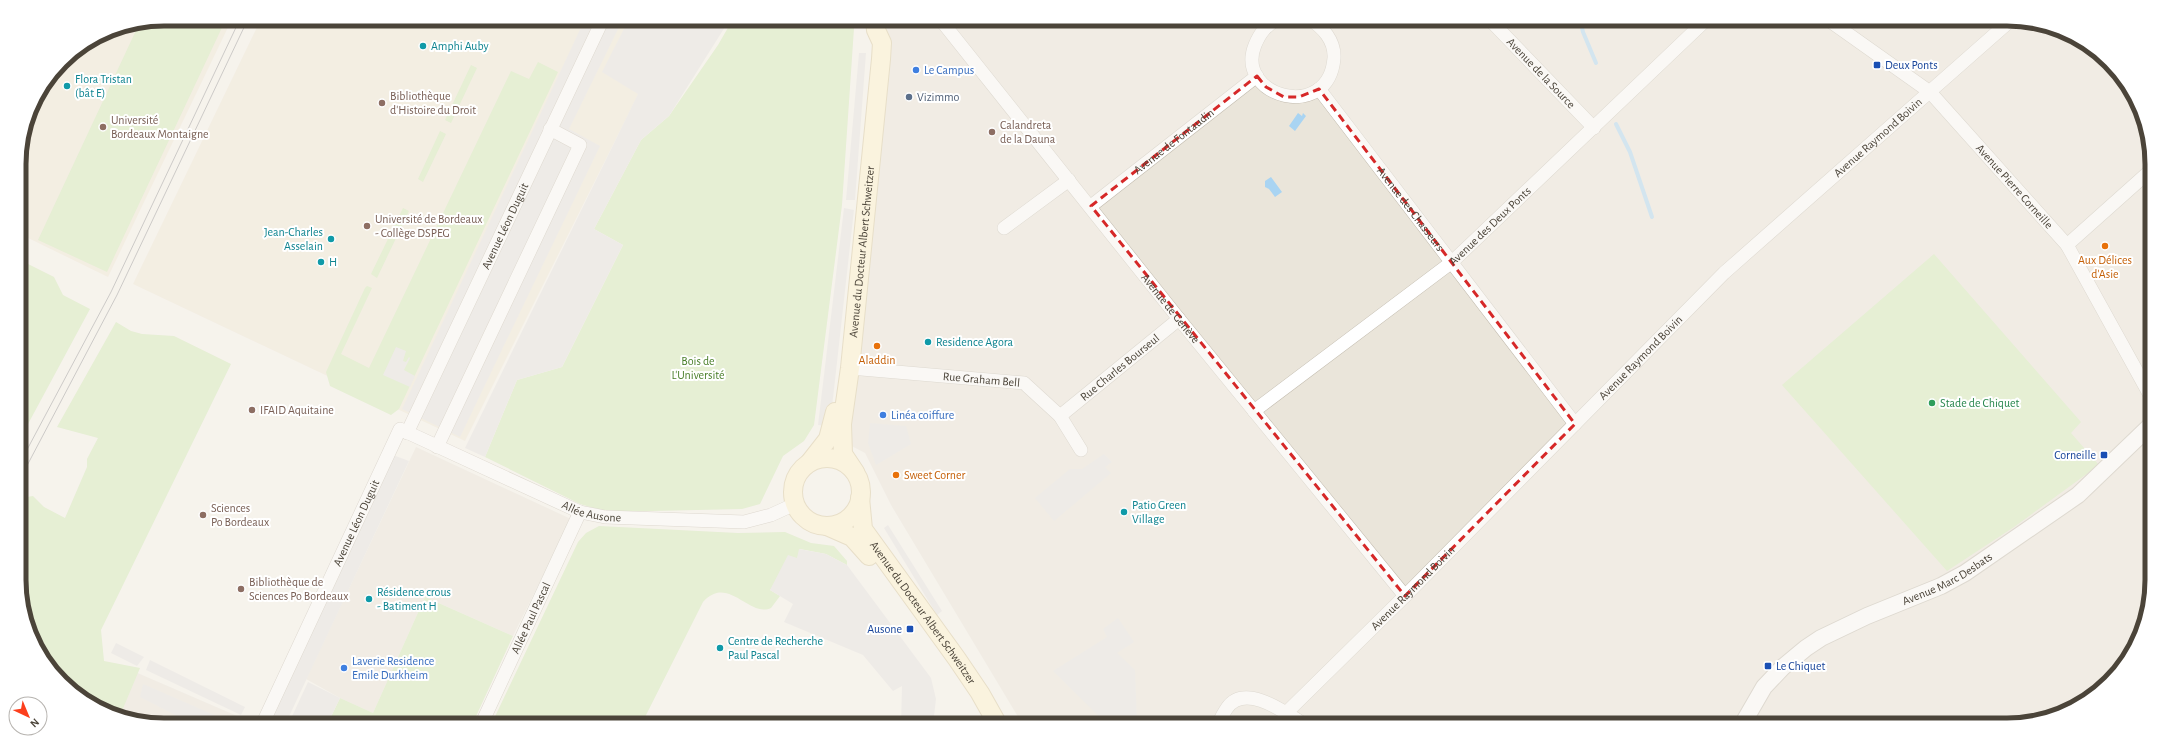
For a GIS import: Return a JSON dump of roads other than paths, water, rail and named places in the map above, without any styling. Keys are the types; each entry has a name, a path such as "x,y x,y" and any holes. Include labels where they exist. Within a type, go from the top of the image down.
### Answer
{"main road":[{"name":"Avenue du Docteur Albert Schweitzer","path":"855,472 843,454 842,424 850,368 881,59 882,43 876,26"},
{"name":"Avenue du Docteur Albert Schweitzer","path":"810,462 828,439 833,424 842,367 859,198 870,43 876,26"},
{"path":"819,458 834,459 848,464 855,472 859,480 860,498 856,509 849,518 838,524 827,526 808,520 800,513 795,504 793,485 802,468 810,462 819,458"},
{"name":"Avenue du Docteur Albert Schweitzer","path":"860,498 863,529 965,670 994,718"},
{"name":"Avenue du Docteur Albert Schweitzer","path":"827,526 845,532 860,543 951,664 974,698 984,718"}],"street":[{"name":"Avenue Léon Duguit","path":"265,718 600,26"},
{"name":"Avenue de Genève","path":"946,26 1068,180 1091,206 1179,319 1405,596"},
{"path":"1266,26 1259,34 1253,50 1253,64 1257,76 1266,87 1284,97 1299,97 1319,89 1328,78 1333,65 1334,54 1327,26"},
{"name":"Avenue de la Source","path":"1496,26 1594,128"},
{"name":"Avenue des Deux Ponts","path":"1254,411 1452,262 1700,26"},
{"name":"Avenue Pierre Corneille","path":"1837,26 1930,92 2067,245 2145,384"},
{"name":"Avenue Raymond Boivin","path":"1286,713 1405,596 1724,273 2004,26"},
{"name":"Avenue de Fontaudin","path":"1091,206 1257,76"},
{"name":"Avenue des Chasseurs","path":"1319,89 1575,424"},
{"path":"437,446 580,145 550,129"},
{"path":"2067,245 2145,175"},
{"path":"1004,228 1068,180"},
{"name":"Rue Charles Bourseul","path":"1060,416 1179,319"},
{"name":"Rue Graham Bell","path":"850,368 1024,383 1060,416 1082,450"},
{"name":"Allée Ausone","path":"404,431 580,512 617,518 744,522 771,515 795,504"},
{"name":"Avenue Marc Desbats","path":"1746,718 1764,687 1782,667 1806,648 1821,638 1866,616 1941,586 1965,573 2078,495 2145,431"},
{"name":"Allée Paul Pascal","path":"484,718 580,512"},
{"path":"1223,718 1229,706 1236,700 1243,697 1262,700 1294,718"}],"water":[{"path":"1298,113 1302,116 1303,113 1306,116 1295,131 1289,126"},
{"path":"1271,177 1282,192 1275,197 1269,189 1265,187 1265,181"}],"waterway":[{"path":"1582,26 1596,63"},
{"path":"1616,124 1630,152 1652,217"}],"tram line":[{"path":"26,452 111,292 237,26"},
{"path":"26,468 117,295 245,26"}],"place":[{"name":"Amphi Auby","path":"423,46"},
{"name":"Deux Ponts","path":"1877,65"},
{"name":"Le Campus","path":"916,70"},
{"name":"Flora Tristan (bât E)","path":"67,86"},
{"name":"Vizimmo","path":"909,97"},
{"name":"Bibliothèque d'Histoire du Droit","path":"382,103"},
{"name":"Université Bordeaux Montaigne","path":"103,127"},
{"name":"Calandreta de la Dauna","path":"992,132"},
{"name":"Université de Bordeaux - Collège DSPEG","path":"367,226"},
{"name":"Jean-Charles Asselain","path":"331,239"},
{"name":"Aux Délices d'Asie","path":"2105,246"},
{"name":"H","path":"321,262"},
{"name":"Residence Agora","path":"928,342"},
{"name":"Aladdin","path":"877,346"},
{"name":"Stade de Chiquet","path":"1932,403"},
{"name":"IFAID Aquitaine","path":"252,410"},
{"name":"Linéa coiffure","path":"883,415"},
{"name":"Corneille","path":"2104,455"},
{"name":"Sweet Corner","path":"896,475"},
{"name":"Patio Green Village","path":"1124,512"},
{"name":"Sciences Po Bordeaux","path":"203,515"},
{"name":"Bibliothèque de Sciences Po Bordeaux","path":"241,589"},
{"name":"Résidence crous - Batiment H","path":"369,599"},
{"name":"Ausone","path":"910,629"},
{"name":"Centre de Recherche Paul Pascal","path":"720,648"},
{"name":"Le Chiquet","path":"1768,666"},
{"name":"Laverie Residence Emile Durkheim","path":"344,668"}],"park label":[{"name":"Bois de L'Université","path":"698,368"}]}
